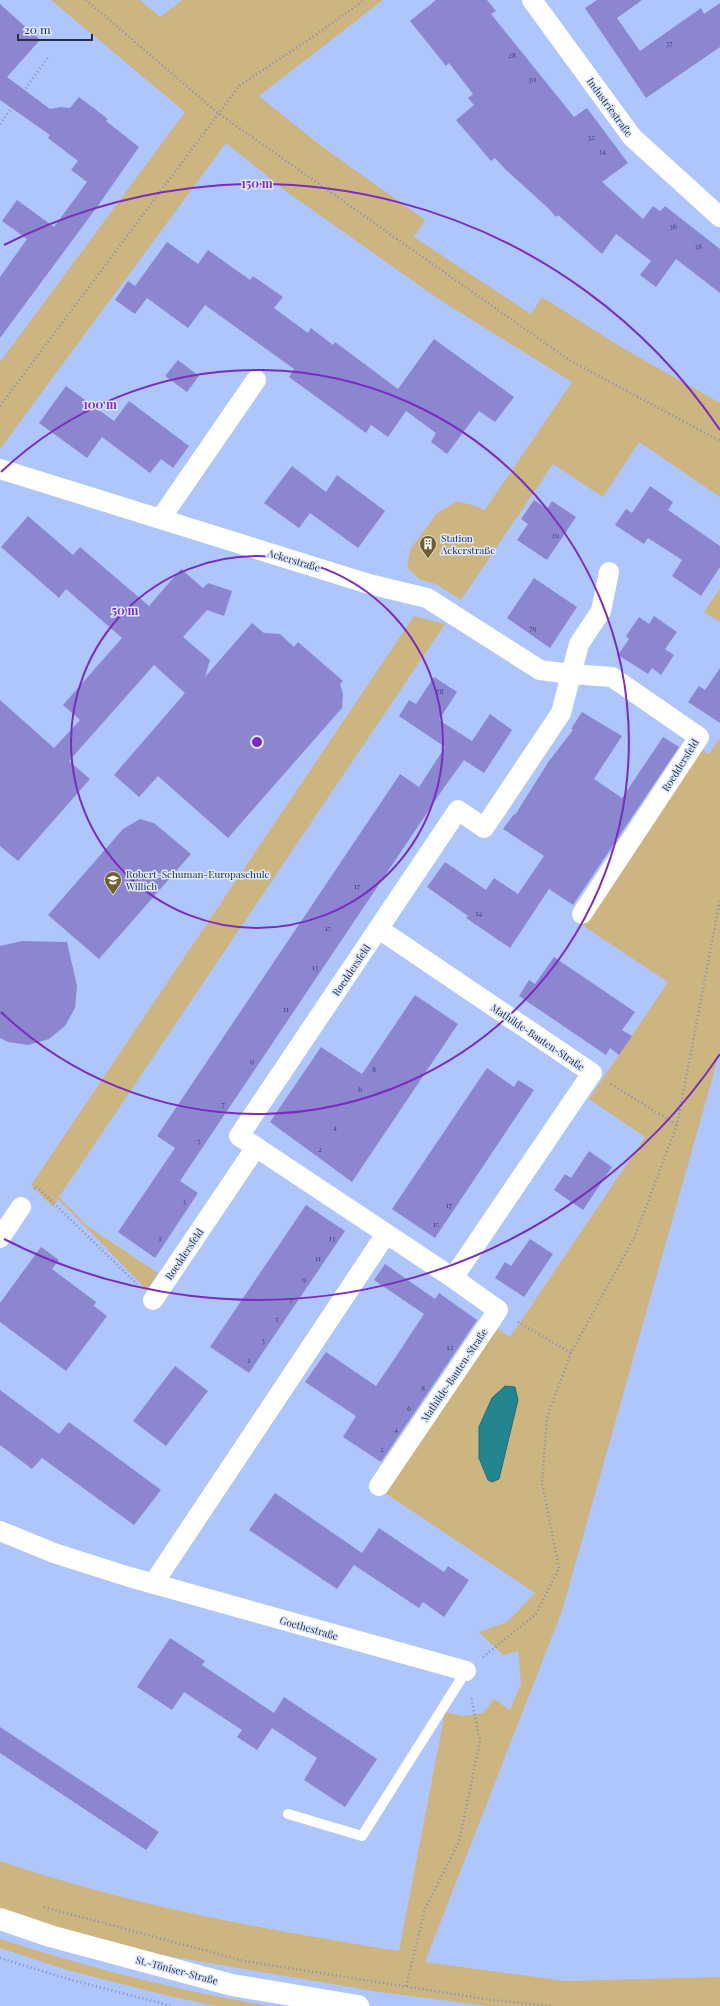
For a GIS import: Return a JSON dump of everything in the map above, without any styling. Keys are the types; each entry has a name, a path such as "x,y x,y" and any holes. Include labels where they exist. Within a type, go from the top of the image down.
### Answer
{"main road":[{"name":"St.-Töniser-Straße","path":"0,1919 50,1936 232,1985 358,2006"}],"street":[{"name":"Industriestraße","path":"532,0 632,137 720,217"},
{"path":"161,518 256,380"},
{"name":"Ackerstraße","path":"0,469 370,584 427,598"},
{"name":"Roeddersfeld","path":"153,1300 256,1147 239,1136 458,810 484,828 561,713 579,644 601,610 609,572"},
{"name":"Roeddersfeld","path":"427,598 540,670 612,677 699,737 582,914"},
{"name":"Mathilde-Bauten-Straße","path":"379,929 592,1073 453,1278"},
{"path":"256,1147 453,1278 498,1310"},
{"path":"0,1238 21,1208"},
{"path":"153,1584 386,1234"},
{"name":"Mathilde-Bauten-Straße","path":"379,1486 498,1310"},
{"name":"Goethestraße","path":"0,1531 54,1553 153,1584 466,1671"}],"lane":[{"path":"288,1814 362,1836 466,1671"}],"path":[{"path":"86,0 218,113 569,360 720,441"},
{"path":"0,406 239,86 318,34 364,0"},
{"path":"0,124 49,56"},
{"path":"406,1986 425,1909 459,1842 480,1741 466,1671 536,1614 559,1568 542,1483 547,1417 571,1353 635,1236 677,1125 720,900"},
{"path":"592,1073 677,1125"},
{"path":"21,1208 36,1186 153,1300"},
{"path":"498,1310 571,1353"},
{"path":"38,1905 244,1961 492,2000 553,2006"},
{"path":"0,1958 68,1979 172,2006"}],"shaded area":[{"path":"51,0 140,0 160,17 182,0 383,0 259,96 320,145 425,220 414,237 531,314 542,297 626,350 720,403 720,497 639,442 603,497 553,464 461,600 436,584 419,579 407,567 410,550 437,513 457,501 479,507 484,511 572,382 440,300 287,192 226,143 0,449 0,362 185,112"},
{"path":"720,588 720,622 704,612"},
{"path":"414,616 445,624 59,1197 86,1225 158,1273 147,1290 58,1199 53,1207 31,1185"},
{"path":"720,738 720,1051 562,1611 425,1962 566,1981 720,1977 720,2006 488,2006 379,1992 162,1955 69,1932 0,1909 0,1861 98,1891 198,1915 399,1951 445,1712 463,1716 483,1713 494,1699 510,1710 521,1684 518,1651 503,1655 479,1632 507,1622 535,1593 382,1491 493,1326 510,1337 645,1137 589,1099 668,982 582,925 701,749 709,754","holes":["479,1427 488,1480 479,1458"]},
{"path":"505,1386 515,1387 518,1400 499,1479 492,1482 488,1480 479,1458 479,1427 492,1398"},
{"path":"0,1939 66,1959 167,1986 270,2006 217,2006 169,1996 67,1970 0,1948"}],"building":[{"path":"436,0 487,0 496,11 491,14 574,117 587,108 628,163 602,182 643,219 653,206 660,211 665,206 720,249 720,293 676,259 656,287 640,275 651,261 616,234 602,254 558,215 556,217 495,158 491,161 456,120 474,105 468,98 473,94 449,63 446,66 410,21"},
{"path":"597,0 642,0 617,18 640,51 701,8 704,14 720,3 720,47 646,98 585,8"},
{"path":"0,4 40,40 7,77 50,109 61,107 70,108 79,97 108,119 106,121 139,147 97,207 0,338 0,277 27,239 2,221 17,200 54,227 87,182 71,170 78,161 48,138 50,135 0,100"},
{"path":"167,242 198,264 208,250 250,280 253,276 283,297 274,308 308,333 311,328 333,345 335,342 398,389 434,339 514,397 495,422 479,411 447,454 431,442 436,433 406,411 388,437 371,425 366,433 289,377 294,369 205,305 188,328 147,298 135,314 115,300 128,281 135,286"},
{"path":"178,360 199,376 187,392 165,376"},
{"path":"66,386 114,421 129,401 189,446 173,468 161,459 150,473 102,437 87,458 39,423"},
{"path":"292,466 326,492 337,475 385,511 358,548 310,513 299,528 264,503"},
{"path":"650,486 673,502 668,510 720,546 720,567 701,596 672,576 682,560 648,538 644,544 615,525 626,509 632,513"},
{"path":"534,500 547,509 552,501 576,517 547,560 517,540 528,524 521,519"},
{"path":"28,516 73,555 80,547 149,606 181,569 203,588 208,583 232,591 224,616 207,610 183,637 210,660 205,677 252,623 264,633 280,634 294,647 298,642 343,681 340,684 343,694 342,708 228,838 158,776 139,797 114,775 185,693 154,665 69,761 90,779 18,861 0,846 0,700 54,748 80,720 63,705 122,638 66,589 59,598 1,547"},
{"path":"534,578 577,607 550,648 507,618"},
{"path":"654,616 677,632 665,649 674,655 661,675 652,668 648,674 618,655 629,639 626,636 639,617 649,624"},
{"path":"720,668 720,723 688,702 699,686 705,690"},
{"path":"434,677 457,692 439,720 472,741 490,714 512,730 484,773 464,760 443,789 180,1181 198,1193 155,1258 118,1232 175,1148 157,1136 400,774 419,787 445,747 399,716 409,700 416,704"},
{"path":"582,712 622,736 594,779 622,798 663,737 679,747 573,905 549,889 510,948 466,918 468,916 427,887 445,862 486,890 494,878 518,894 544,856 503,829 514,814 515,815 549,761 573,730 571,729"},
{"path":"140,819 154,823 191,854 99,959 48,915 123,829"},
{"path":"22,941 67,942 77,986 75,1008 65,1026 49,1039 28,1045 8,1042 0,1038 0,946"},
{"path":"554,957 635,1012 622,1030 632,1036 619,1055 610,1048 606,1055 519,996 529,980 535,984"},
{"path":"415,995 458,1024 352,1182 270,1122 321,1047 362,1074"},
{"path":"487,1068 514,1087 518,1080 534,1090 435,1238 392,1209"},
{"path":"589,1151 612,1167 583,1210 554,1190 565,1174 571,1178"},
{"path":"306,1205 345,1231 249,1373 210,1347"},
{"path":"530,1239 553,1254 524,1297 495,1278 505,1262 511,1266"},
{"path":"41,1247 59,1260 52,1269 96,1302 94,1306 107,1316 66,1371 0,1322 0,1303"},
{"path":"385,1264 435,1299 439,1293 477,1320 381,1462 343,1437 356,1416 305,1382 326,1352 376,1386 424,1314 374,1280"},
{"path":"175,1366 208,1391 166,1446 133,1421"},
{"path":"0,1390 59,1434 69,1422 161,1490 134,1525 42,1458 32,1469 0,1445"},
{"path":"275,1493 362,1553 379,1528 444,1572 448,1566 469,1580 444,1617 423,1602 419,1608 354,1565 337,1589 249,1530"},
{"path":"170,1638 205,1661 202,1665 274,1713 284,1697 377,1759 345,1807 304,1780 317,1758 272,1728 257,1750 237,1737 242,1730 184,1692 172,1710 137,1687"},
{"path":"0,1727 159,1832 146,1850 0,1753"}],"place":[{"name":"Station Ackerstraße","path":"428,559"},
{"name":"Robert-Schuman-Europaschule Willich","path":"113,895"}]}
